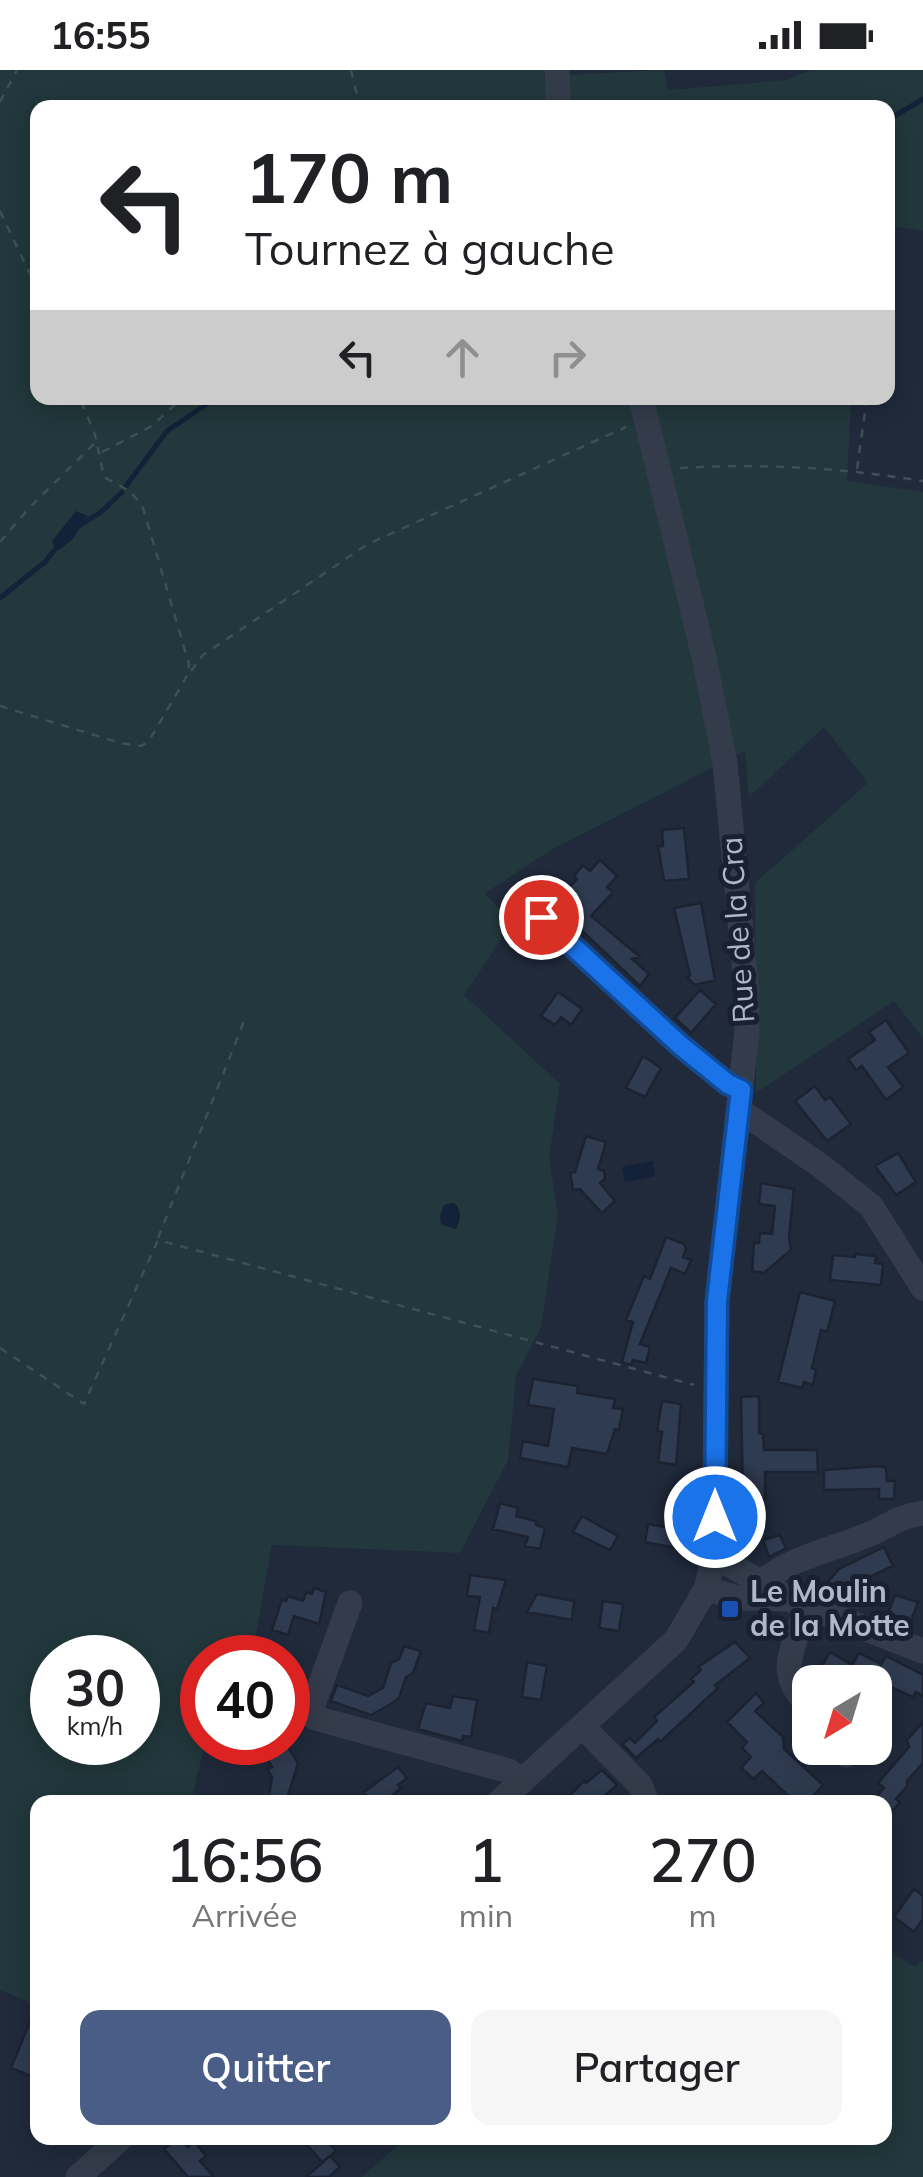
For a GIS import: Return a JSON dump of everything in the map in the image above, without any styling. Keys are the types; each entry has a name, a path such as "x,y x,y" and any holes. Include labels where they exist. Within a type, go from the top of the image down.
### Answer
{"street":[{"path":"557,70 559,100"},
{"name":"Rue de la Cra","path":"506,1795 676,1640 706,1590 714,1556 717,1301 747,1030 746,984 724,764 704,657 643,408"},
{"path":"541,917 728,1084 748,1116 871,1206 923,1288"},
{"path":"764,1582 780,1568 876,1532 896,1518 923,1513"},
{"path":"714,1556 798,1603 923,1651"},
{"path":"706,1590 739,1598 798,1603"},
{"path":"350,1603 315,1699 315,1718 508,1771 522,1782"},
{"path":"792,1688 788,1675 798,1603"},
{"path":"584,1726 640,1785 644,1795"},
{"path":"78,2177 112,2145"}],"path":[{"path":"0,102 16,70"},
{"path":"352,70 358,100"},
{"path":"0,211 30,274"},
{"path":"83,405 97,442 104,477 131,492 143,508 185,646 188,674"},
{"path":"100,453 152,426 174,405"},
{"path":"856,471 866,405"},
{"path":"0,706 141,746 149,741 203,655 368,544 643,408"},
{"path":"0,542 30,506 97,442"},
{"path":"658,471 782,466 923,481"},
{"path":"0,1348 84,1404 158,1240 245,1019"},
{"path":"158,1240 715,1391"}],"green space":[{"path":"0,70 544,70 545,76 664,70 668,90 787,80 811,70 923,70 923,231 895,227 895,100 30,100 30,405 851,405 847,481 923,492 923,1038 894,1001 756,1093 755,883 868,783 824,727 749,797 745,751 551,850 485,893 512,923 464,995 560,1084 549,1157 558,1215 541,1327 516,1376 508,1460 460,1553 272,1545 256,1635 180,1635 180,1765 200,1765 193,1795 30,1795 30,2002 0,1990"},
{"path":"892,1953 915,1967 923,1960 923,2177 362,2177 398,2145 892,2145"}],"water":[{"path":"76,511 88,516 72,540 59,550 55,548 52,541"},
{"path":"653,1161 655,1176 625,1182 622,1167"},
{"path":"454,1203 460,1212 456,1229 441,1224 440,1216 444,1205"}],"building":[{"path":"684,828 689,879 664,881 658,846 663,846 662,830"},
{"path":"600,860 617,876 607,887 613,892 591,916 640,957 632,959 649,974 640,986 554,904 577,879 574,876 583,865 590,871"},
{"path":"701,903 715,980 695,985 687,978 690,975 674,908"},
{"path":"700,990 716,1004 691,1033 675,1018"},
{"path":"558,992 582,1009 571,1025 561,1017 555,1025 541,1016"},
{"path":"886,1020 909,1053 888,1067 903,1087 886,1100 862,1066 856,1070 848,1059 875,1040 869,1032"},
{"path":"643,1056 661,1068 645,1097 626,1088"},
{"path":"815,1086 825,1100 830,1097 851,1124 827,1141 795,1101"},
{"path":"586,1136 606,1142 598,1169 604,1171 605,1179 600,1183 615,1201 602,1213 580,1189 573,1190 570,1173 575,1172"},
{"path":"898,1153 916,1182 896,1195 875,1166"},
{"path":"761,1183 794,1189 791,1250 764,1273 752,1271 754,1243 759,1243 760,1233 772,1234 775,1206 759,1204"},
{"path":"666,1237 684,1244 683,1257 691,1260 685,1274 671,1268 640,1344 650,1347 646,1363 633,1360 631,1365 622,1362 633,1322 626,1320 644,1276 650,1279"},
{"path":"833,1255 876,1256 875,1263 883,1264 881,1285 830,1280"},
{"path":"800,1292 835,1301 827,1332 821,1330 812,1368 816,1369 813,1385 804,1382 802,1388 778,1382"},
{"path":"533,1379 578,1386 577,1393 615,1399 613,1408 623,1409 619,1430 615,1429 607,1454 572,1448 568,1467 520,1458 523,1441 548,1446 554,1409 528,1405"},
{"path":"759,1396 759,1433 763,1434 764,1450 817,1450 818,1472 765,1472 765,1499 743,1499 741,1397"},
{"path":"662,1401 681,1404 676,1465 658,1462 662,1432 657,1431"},
{"path":"886,1468 887,1481 895,1481 894,1499 879,1499 879,1489 824,1490 824,1470"},
{"path":"500,1503 518,1508 516,1516 536,1521 536,1525 545,1528 540,1549 525,1546 528,1537 493,1529"},
{"path":"667,1515 686,1518 681,1549 645,1542 648,1524 665,1527"},
{"path":"582,1516 618,1536 610,1550 573,1532"},
{"path":"780,1535 786,1548 769,1557 763,1540"},
{"path":"884,1547 893,1566 863,1580 870,1582 875,1594 864,1602 855,1594 849,1602 826,1584 839,1569"},
{"path":"470,1575 506,1580 497,1609 493,1608 489,1633 474,1630 480,1597 467,1596"},
{"path":"314,1588 326,1592 319,1624 294,1616 288,1635 272,1630 282,1599 286,1601 288,1596 303,1601 306,1592 312,1594"},
{"path":"537,1594 574,1601 572,1620 527,1612"},
{"path":"895,1595 918,1602 911,1621 888,1613"},
{"path":"603,1601 623,1604 619,1631 599,1628"},
{"path":"735,1642 750,1658 715,1685 718,1688 660,1742 658,1739 636,1758 622,1744 630,1738 635,1743 657,1721 654,1717 694,1682 691,1679 701,1670 698,1667"},
{"path":"404,1646 421,1651 399,1698 371,1715 331,1701 337,1685 368,1696 383,1688 391,1663 399,1659"},
{"path":"830,1652 852,1665 823,1665"},
{"path":"859,1653 881,1664 886,1656 923,1675 923,1696 916,1692 913,1697 892,1688 892,1665 852,1665"},
{"path":"527,1662 547,1666 541,1700 522,1697"},
{"path":"756,1693 764,1703 755,1711 783,1737 792,1765 801,1765 823,1785 814,1795 788,1795 762,1771 754,1779 741,1768 751,1757 742,1748 747,1742 727,1722"},
{"path":"453,1696 477,1700 471,1737 463,1736 462,1741 418,1729 426,1703 450,1708"},
{"path":"923,1722 923,1763 907,1781 892,1812 892,1795 878,1795 884,1788 878,1783 909,1747 907,1740"},
{"path":"297,1765 288,1795 269,1795 272,1777 267,1769"},
{"path":"398,1767 407,1778 392,1795 364,1792"},
{"path":"602,1770 617,1785 605,1795 571,1795"},
{"path":"914,1889 923,1896 923,1919 914,1932 894,1917"},
{"path":"30,2022 30,2076 11,2068"},
{"path":"169,2145 197,2145 206,2156 200,2161 214,2177 188,2177 164,2149"},
{"path":"307,2145 331,2145 336,2151 322,2162"},
{"path":"330,2156 340,2167 329,2177 306,2177"}],"waterway":[{"path":"895,116 923,99"},
{"path":"126,486 167,431 206,405"},
{"path":"79,526 122,492"},
{"path":"0,598 45,562 60,543"}],"place":[{"name":"Le Moulin de la Motte","path":"730,1609"}],"route":[{"path":"541,917 680,1045 741,1090 717,1301 715,1517"}]}
